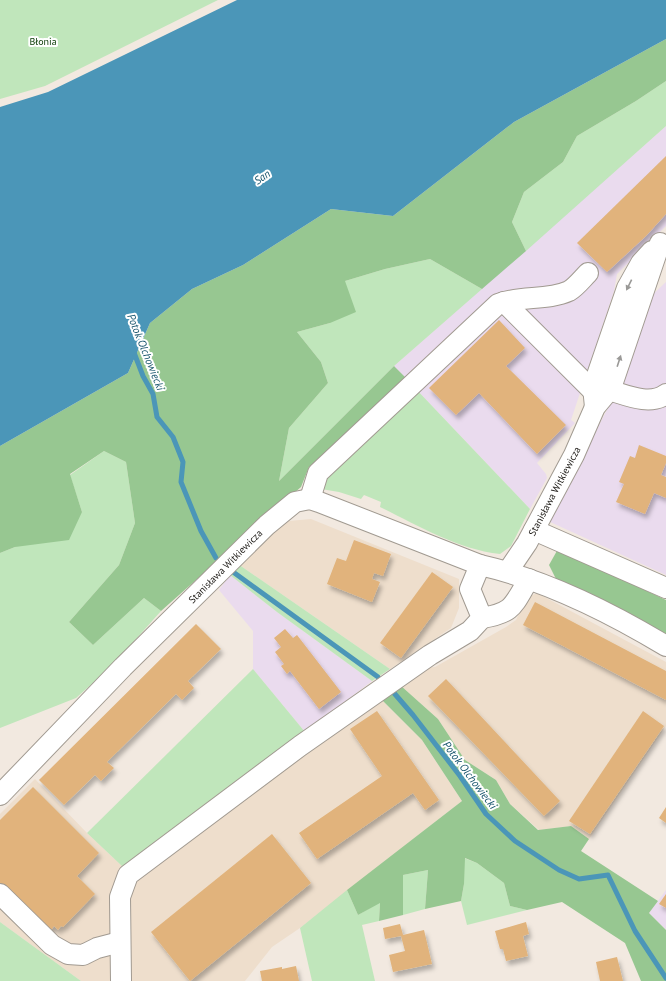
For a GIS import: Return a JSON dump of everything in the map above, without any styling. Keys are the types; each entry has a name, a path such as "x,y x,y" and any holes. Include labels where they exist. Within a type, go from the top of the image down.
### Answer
{"street":[{"name":"Stanisława Witkiewicza","path":"508,571 534,530 574,455 663,240"},
{"path":"588,273 570,290 555,295 511,300 498,304 318,473 310,499 348,512 480,565 508,571 591,605 666,646"},
{"path":"504,302 599,396 631,397 648,400 656,399 666,394"},
{"name":"Stanisława Witkiewicza","path":"0,795 123,667 267,525 295,502 310,499"},
{"path":"534,530 666,588"},
{"path":"480,565 470,589 482,618"},
{"path":"121,981 120,897 128,875 300,746 430,655 470,631 482,618 500,615 510,608 530,580"},
{"path":"0,894 52,946 68,954 83,955 97,948 120,942"}],"shaded area":[{"path":"666,126 666,226 617,274 614,291 571,420 575,423 537,463 546,474 547,478 530,509 394,366"},
{"path":"666,282 666,575 548,521 608,408 646,301"},
{"path":"311,519 459,579 459,608 451,628 390,669 238,564 267,534 289,521"},
{"path":"230,575 277,612 372,681 305,732 253,669 253,631 219,590"},
{"path":"537,593 666,662 666,726 589,839 571,826 539,830 510,804 496,780 465,760 438,719 400,685 425,668 435,667 506,627 516,620 526,598"},
{"path":"380,698 422,740 462,801 300,928 272,947 245,981 81,981 0,922 0,814 35,779 87,833 123,867"},
{"path":"666,890 666,930 649,913"}],"green space":[{"name":"Błonia","path":"0,0 218,0 45,86 0,99"},
{"path":"666,39 666,81 636,101 577,136 563,162 524,192 512,222 526,251 482,289 430,259 385,269 345,281 356,312 330,323 297,332 321,362 328,383 289,428 279,481 394,366 409,381 309,467 301,487 161,611 144,598 93,645 69,622 119,565 135,523 126,462 104,451 70,474 82,512 69,540 15,547 0,553 0,446 128,373 150,323 192,289 243,265 331,209 393,216 514,122"},
{"path":"666,81 666,126 526,251 512,222 524,192 563,162 577,136 636,101"},
{"path":"430,259 482,289 394,366 279,481 289,428 328,383 321,362 297,332 330,323 345,281 385,269"},
{"path":"415,388 530,509 511,546 500,554 469,547 438,536 380,507 381,502 364,495 361,499 339,492 321,489 324,476"},
{"path":"104,451 126,462 135,523 119,565 69,622 93,645 144,598 161,611 112,666 76,698 0,728 0,553 15,547 82,512 70,475"},
{"path":"558,549 666,600 666,637 556,579 549,565"},
{"path":"238,564 390,669 372,681 277,612 230,575"},
{"path":"253,669 305,732 123,867 87,833"},
{"path":"400,685 438,719 465,760 496,780 510,804 538,830 571,826 589,839 581,851 658,901 649,913 666,930 666,981 641,981 625,943 562,902 527,910 510,906 504,883 477,863 465,858 464,884 461,901 425,909 428,870 403,875 403,915 379,921 380,903 358,915 347,890 462,801 422,740 380,698"},
{"path":"464,858 477,863 504,883 510,906 527,910 467,925 461,901 464,884"},
{"path":"428,870 425,909 403,915 403,875"},
{"path":"347,890 358,915 380,902 379,921 362,925 375,981 312,981 300,928"},
{"path":"0,922 81,981 0,981"}],"water":[{"name":"San","path":"237,0 666,0 666,39 514,122 393,216 331,209 243,265 192,289 150,323 128,373 0,446 0,107 48,92"}],"building":[{"path":"666,156 666,214 646,236 607,272 577,243"},
{"path":"499,320 525,348 506,366 566,425 537,454 479,393 456,415 429,388"},
{"path":"639,445 666,456 666,463 661,475 666,477 666,498 654,493 645,514 616,502 624,484 619,482 630,456 635,458"},
{"path":"354,540 391,554 383,576 374,573 372,579 380,582 372,602 327,584 337,558 346,561"},
{"path":"432,572 453,587 401,658 380,643"},
{"path":"535,602 666,671 666,700 523,625"},
{"path":"196,624 221,649 188,681 194,688 182,700 176,694 107,762 114,768 101,781 95,775 64,805 39,780"},
{"path":"285,629 293,638 297,635 341,692 319,709 290,671 287,674 281,666 284,664 275,652 281,647 274,638"},
{"path":"446,679 560,801 544,816 428,696"},
{"path":"377,711 439,800 425,810 413,793 317,859 299,833 382,776 350,729"},
{"path":"643,711 664,726 590,834 569,821"},
{"path":"33,787 99,853 77,876 95,894 63,927 61,926 58,930 54,926 49,933 0,883 0,820"},
{"path":"666,807 666,823 659,818"},
{"path":"272,834 311,883 190,981 151,932"},
{"path":"666,894 666,908 659,904"},
{"path":"526,922 529,934 523,936 528,956 506,961 503,949 500,949 495,931"},
{"path":"400,924 403,935 424,930 432,964 393,972 389,955 405,951 401,936 385,939 383,928"},
{"path":"617,957 623,981 600,981 596,962"},
{"path":"296,966 299,981 262,981 260,971"}],"waterway":[{"name":"Potok Olchowiecki","path":"133,350 143,376 153,394 157,417 173,437 183,462 181,482 201,531 216,558"},
{"name":"Potok Olchowiecki","path":"229,569 378,677"},
{"name":"Potok Olchowiecki","path":"394,693 460,776 486,814 515,841 559,870 579,879 608,875 635,931 666,978"}]}
